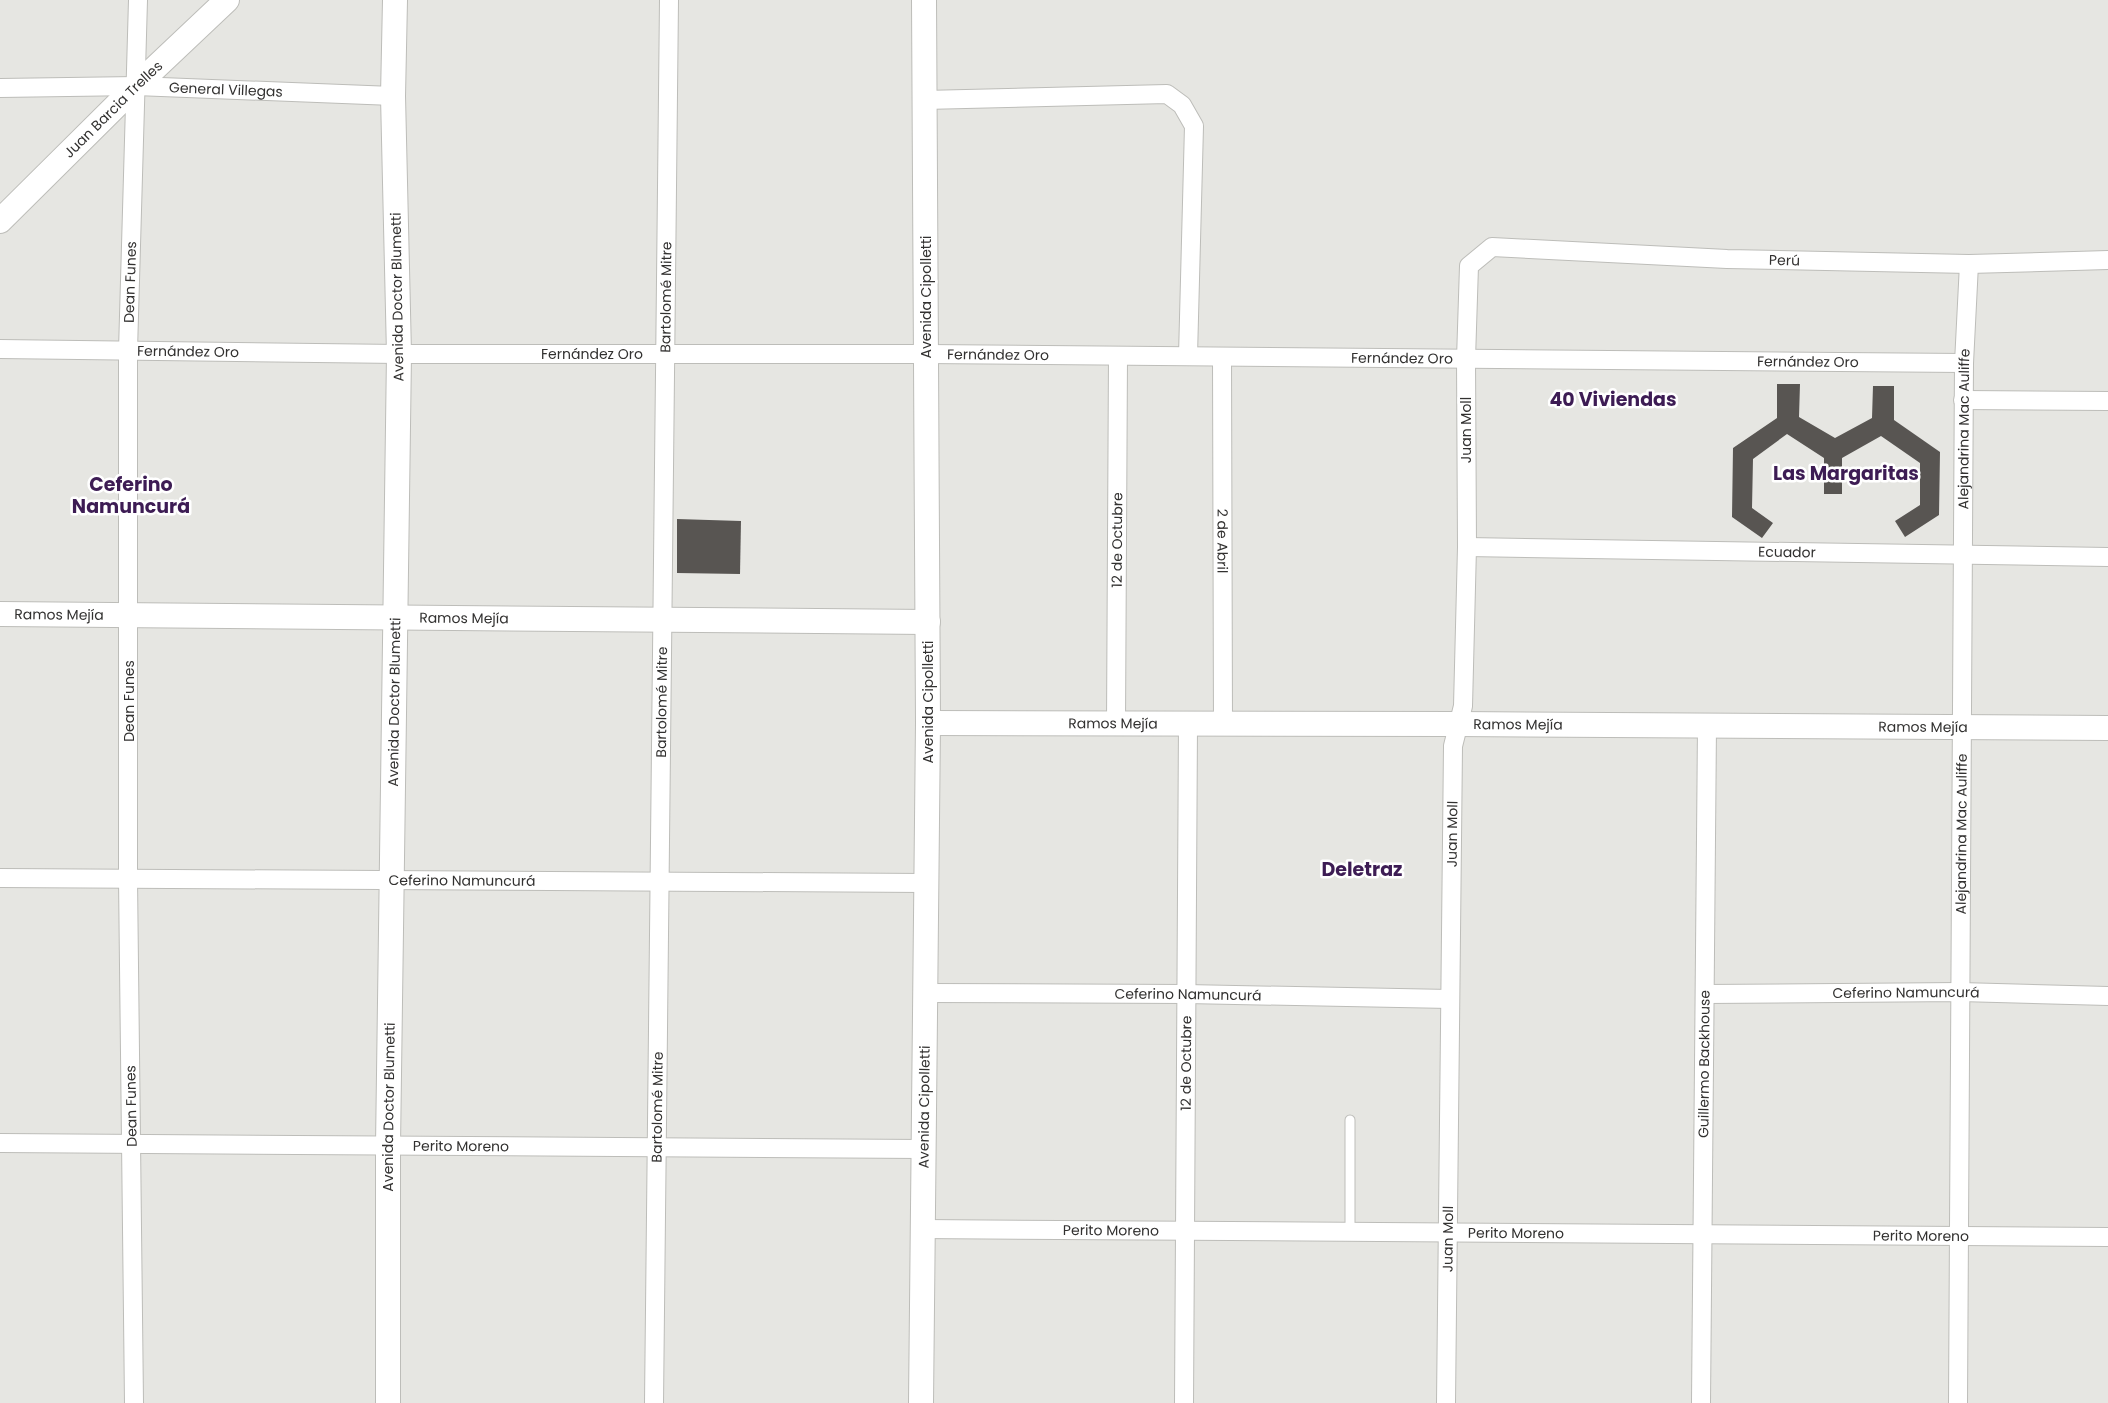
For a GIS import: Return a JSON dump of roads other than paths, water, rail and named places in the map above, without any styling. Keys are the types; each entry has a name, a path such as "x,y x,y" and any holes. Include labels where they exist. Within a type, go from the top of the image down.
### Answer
{"street":[{"name":"Dean Funes","path":"134,1403 128,878 128,351 138,0"},
{"name":"Juan Barcia Trelles","path":"0,221 136,86 227,0"},
{"name":"Avenida Doctor Blumetti","path":"388,1403 388,1146 399,354 393,96 395,0"},
{"name":"Bartolomé Mitre","path":"654,1403 669,0"},
{"name":"Avenida Cipolletti","path":"921,1403 928,723 924,0"},
{"name":"General Villegas","path":"0,88 136,86 393,96"},
{"path":"924,100 1167,94 1182,105 1194,126 1188,356"},
{"name":"Perú","path":"1469,266 1492,247 1727,259 1969,264 2108,260"},
{"name":"Alejandrina Mac Auliffe","path":"1958,1403 1964,363 1969,264"},
{"name":"Juan Moll","path":"1446,1403 1453,746 1462,706 1467,547 1466,359 1469,266"},
{"name":"Fernández Oro","path":"0,349 399,354 926,354 1964,363"},
{"name":"12 de Octubre","path":"1116,724 1118,356"},
{"name":"2 de Abril","path":"1222,356 1223,724"},
{"path":"1964,400 2108,401"},
{"name":"Ecuador","path":"1467,547 2108,557"},
{"name":"Ramos Mejía","path":"0,614 928,622"},
{"name":"Ramos Mejía","path":"928,723 2108,728"},
{"name":"12 de Octubre","path":"1184,1403 1188,724"},
{"name":"Guillermo Backhouse","path":"1701,1403 1707,726"},
{"name":"Ceferino Namuncurá","path":"0,878 925,883"},
{"name":"Ceferino Namuncurá","path":"1705,994 1960,992 2108,996"},
{"name":"Ceferino Namuncurá","path":"924,993 1186,994 1450,999"},
{"name":"Perito Moreno","path":"0,1142 923,1149"},
{"name":"Perito Moreno","path":"922,1229 2108,1237"}],"lane":[{"path":"1350,1120 1350,1232"}],"district":[{"name":"40 Viviendas","path":"1613,399"},
{"name":"Las Margaritas","path":"1846,473"},
{"name":"Ceferino Namuncurá","path":"131,495"},
{"name":"Deletraz","path":"1362,869"}]}
